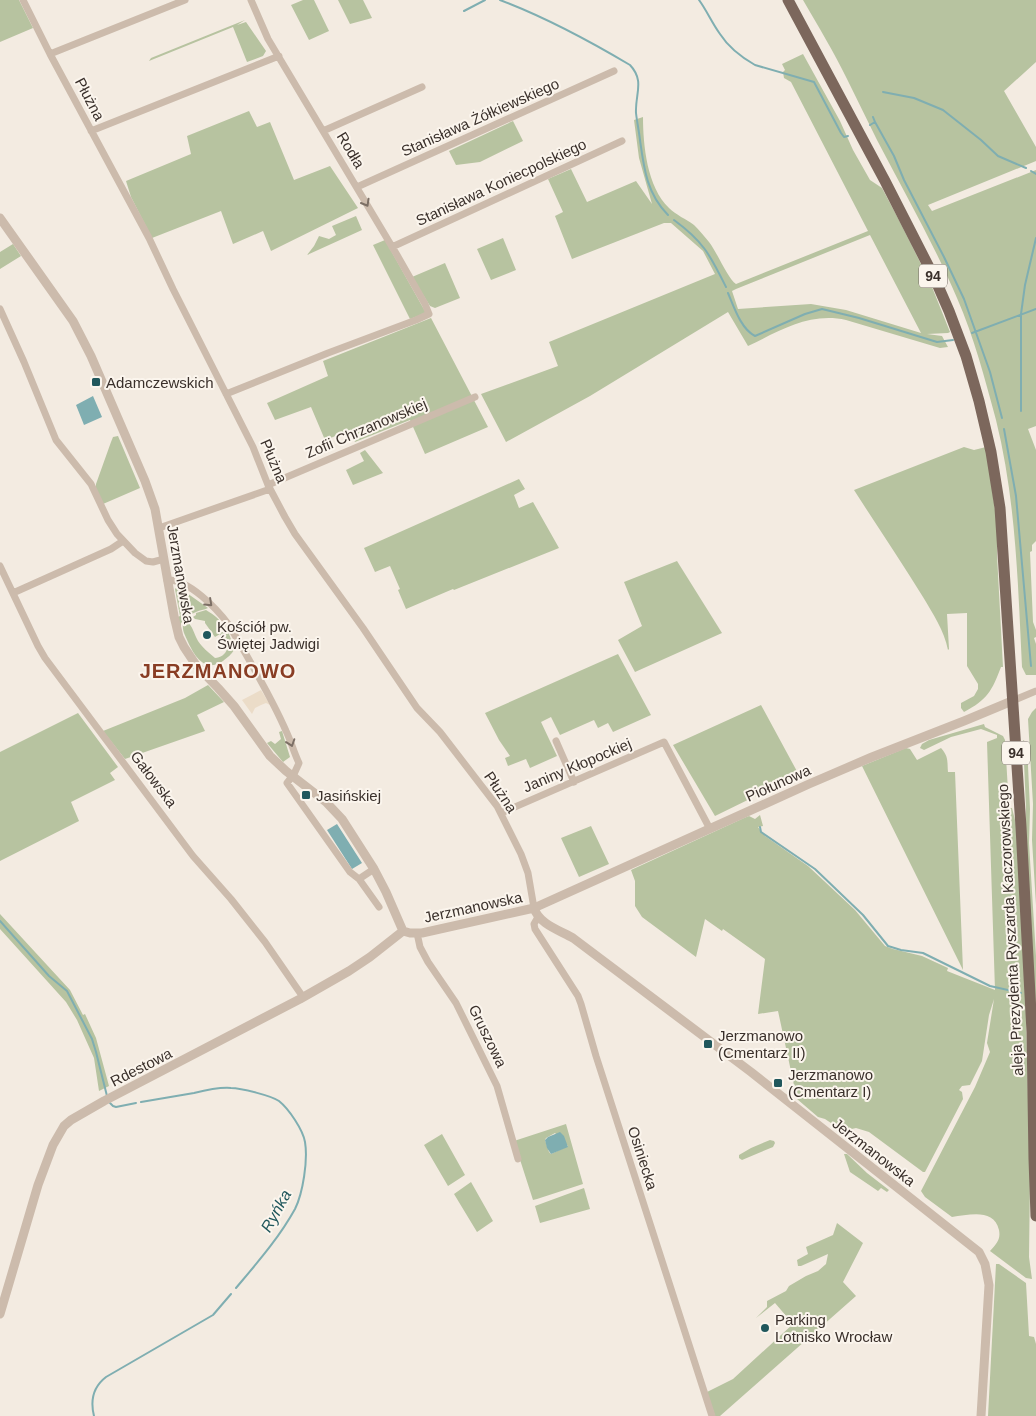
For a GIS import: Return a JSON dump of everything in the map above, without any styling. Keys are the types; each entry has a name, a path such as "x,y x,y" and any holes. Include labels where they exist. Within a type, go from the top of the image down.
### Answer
{"main road":[{"name":"aleja Prezydenta Ryszarda Kaczorowskiego","path":"788,0 922,254 949,311 966,356 991,452 1000,508 1021,827 1032,1032 1036,1216"}],"street":[{"name":"Płużna","path":"23,0 149,238 173,290 253,447 269,487 295,534 363,628 417,708 440,732 501,813 528,873 534,908"},
{"path":"50,54 185,0"},
{"name":"Rodła","path":"226,394 429,314 357,187 268,39 251,0"},
{"path":"91,131 279,56"},
{"name":"Stanisława Żółkiewskiego","path":"357,187 614,71"},
{"path":"323,131 422,86"},
{"name":"Stanisława Koniecpolskiego","path":"392,247 622,141"},
{"name":"Jerzmanowska","path":"0,218 60,302 81,334 92,356 155,509 176,628 189,655 234,706 270,756 333,808 342,819 374,869 403,931 418,933 534,908 538,917 543,922 573,938 751,1072 979,1252 985,1264 989,1285 981,1416"},
{"path":"0,309 56,440 91,484 108,520 123,541 146,561 153,562 164,559"},
{"name":"Zofii Chrzanowskiej","path":"159,528 269,487 475,397"},
{"path":"13,593 111,549 123,541"},
{"name":"Gałowska","path":"0,566 45,658 187,847 271,950 304,997"},
{"path":"168,580 177,581 199,594 221,615 228,625 257,673 287,733 299,763 288,783 350,872 359,879 379,907"},
{"name":"Piołunowa","path":"534,908 863,760 1036,691"},
{"path":"556,741 574,782"},
{"name":"Janiny Kłopockiej","path":"501,813 664,742 710,829"},
{"path":"359,879 374,869"},
{"name":"Osiniecka","path":"538,917 534,924 535,929 578,996 581,1004 712,1416"},
{"name":"Rdestowa","path":"0,1314 38,1185 53,1145 64,1126 104,1101 304,997 358,966 403,931"},
{"name":"Gruszowa","path":"418,933 420,947 456,1003 497,1086 518,1160"}],"green space":[{"path":"0,0 19,0 33,28 0,42"},
{"path":"303,0 314,0 329,31 309,40 291,5"},
{"path":"338,0 363,0 372,18 350,24"},
{"path":"803,0 1036,0 1036,62 1004,91 1036,147 1036,161 928,205 932,211 1036,170 1036,426 1028,429 1036,450 1036,541 1032,545 1032,551 1030,552 1033,622 1036,630 1036,637 1034,638 1036,644 1036,675 1026,675 1022,667 1015,543 1008,481 996,420 969,328 929,238 837,59"},
{"path":"245,20 237,25 246,22 266,51 263,56 247,62 233,27 149,61 151,58"},
{"path":"803,54 870,180 882,188 930,282 950,332 927,334 942,336 948,347 940,348 846,320 832,318 795,324 748,346 728,312 590,396 506,442 481,394 558,366 549,342 715,274 703,251 671,223 664,223 572,259 555,216 563,212 548,179 571,169 587,202 636,181 652,204 639,158 634,120 643,117 645,153 651,177 662,199 672,210 702,233 736,284 868,231 791,82 784,78 783,72 785,70 782,64","holes":["870,235 921,333 846,310 811,304 738,309 732,291"]},
{"path":"249,111 257,127 270,122 294,180 330,166 358,208 271,251 263,231 233,244 221,211 152,238 131,197 126,181 191,154 187,136"},
{"path":"513,121 523,141 480,162 456,165 449,151"},
{"path":"356,216 362,230 307,255 319,236 329,239 336,235 332,226"},
{"path":"503,238 516,270 491,280 477,249"},
{"path":"385,240 426,313 410,319 373,245"},
{"path":"13,244 21,256 0,269 0,252"},
{"path":"445,263 460,298 435,308 430,306 412,277"},
{"path":"431,318 488,427 425,454 410,420 355,442 349,431 325,440 311,407 275,420 267,403 328,376 323,361"},
{"path":"118,436 140,488 103,504 96,489 96,484 113,437"},
{"path":"964,447 974,450 986,447 997,523 1003,667 1001,667 988,694 964,712 961,708 961,703 974,696 978,689 978,684 967,666 967,613 947,614 948,650 941,629 931,610 854,490"},
{"path":"365,450 383,473 353,485 346,470 364,461 360,453"},
{"path":"519,479 525,489 514,495 519,508 533,502 559,548 406,609 390,566 375,572 364,548"},
{"path":"677,561 722,633 635,672 618,640 642,626 624,582"},
{"path":"176,588 184,591 208,608 188,617 181,623 181,630 178,617 180,616"},
{"path":"206,610 225,627 234,650 223,661 211,665 201,662 197,658 183,628 183,623 186,620 198,641 215,658 225,653 227,649 220,634 215,637 205,621 193,617 196,613"},
{"path":"618,654 651,715 613,732 608,723 598,728 594,720 560,735 551,717 541,722 557,756 530,768 526,759 508,766 505,758 510,756 485,713"},
{"path":"208,685 224,702 197,715 205,731 125,759 103,731 185,698"},
{"path":"761,705 799,775 715,816 673,745"},
{"path":"1036,708 1036,905 1028,719"},
{"path":"78,713 118,767 110,773 115,780 71,802 79,821 0,861 0,752"},
{"path":"984,724 985,727 1003,736 1005,740 1009,808 1012,808 1016,824 1025,974 1030,1178 1029,1257 1032,1279 1026,1278 990,1251 999,1237 999,1230 992,1218 980,1214 952,1217 925,1197 921,1191 975,1087 990,1052 987,1043 994,999 989,1015 982,1061 970,1085 962,1086 959,1090 962,1092 963,1099 925,1172 923,1172 869,1132 856,1128 843,1131 825,1119 818,1117 797,1099 778,1011 758,1014 765,959 723,929 722,931 705,919 696,957 642,917 635,906 635,881 631,870 744,818 749,816 755,819 760,815 763,826 758,827 765,836 808,866 855,910 885,946 922,956 948,968 947,971 995,990 987,742 997,738 997,735 981,729 951,737 924,750 920,748 922,744 929,740"},
{"path":"282,731 290,757 283,762 267,743 271,741 275,744 281,739 279,732"},
{"path":"1023,740 1027,744 1030,809 1029,843 1036,956 1036,1031 1025,832 1026,808"},
{"path":"906,748 910,749 917,760 941,748 946,757 948,772 955,772 963,970 862,766"},
{"path":"591,826 609,864 579,877 561,838"},
{"path":"0,914 70,990 83,1015 85,1014 96,1038 109,1086 99,1091 94,1058 77,1020 66,1002 0,929"},
{"path":"566,1124 583,1184 533,1200 514,1141","holes":["555,1133 568,1146 551,1154 545,1140"]},
{"path":"442,1134 465,1175 448,1186 424,1145"},
{"path":"770,1140 775,1143 773,1147 742,1160 739,1158 739,1155 751,1148"},
{"path":"844,1154 847,1154 889,1190 887,1192 881,1188 878,1191 850,1172"},
{"path":"471,1182 493,1221 477,1232 454,1194"},
{"path":"584,1188 590,1209 540,1223 535,1206"},
{"path":"837,1223 863,1243 843,1282 856,1296 720,1416 715,1416 707,1392 733,1379 793,1324 775,1303 756,1318 767,1307 767,1301 786,1291 789,1286 806,1276 818,1271 826,1264 828,1254 801,1266 798,1266 797,1260 808,1254 806,1247 833,1235"},
{"path":"996,1264 999,1264 1026,1283 1029,1336 1034,1337 1036,1344 1036,1416 988,1416"}],"shaded area":[{"path":"261,690 270,705 266,703 255,708 252,714 242,700"}],"water":[{"path":"93,396 102,417 84,425 76,405"},
{"path":"337,824 362,863 352,869 327,830"},
{"path":"560,1132 564,1136 568,1147 551,1154 545,1140"}],"waterway":[{"path":"464,11 485,0"},
{"path":"500,0 566,30 630,65 635,71 638,82 636,113 645,171 655,198 668,215"},
{"path":"699,0 717,30 731,48 745,59 755,65 814,82 841,133 844,137 848,136"},
{"path":"883,92 914,98 943,110 998,156 1026,168"},
{"path":"870,125 875,122 873,117"},
{"path":"875,122 894,156 904,180 964,299 990,372 1002,418"},
{"path":"1031,171 1036,174"},
{"path":"674,220 699,242 726,287"},
{"path":"1021,411 1021,314 1025,285 1036,238"},
{"path":"728,293 742,323 755,336 805,314 822,309 859,318 937,342 953,340"},
{"path":"972,333 1036,309"},
{"path":"1004,429 1016,496 1031,666"},
{"path":"760,827 761,832 815,869 863,915 888,946 923,953 990,986 1021,993"},
{"name":"Ryńka","path":"0,921 49,976 67,991 92,1039 107,1096"},
{"name":"Ryńka","path":"141,1102 217,1088 242,1089 279,1101 299,1126 305,1142 306,1158 298,1202 289,1220 275,1240 236,1288"},
{"name":"Ryńka","path":"110,1103 116,1107 136,1103"},
{"name":"Ryńka","path":"94,1416 92,1405 95,1390 106,1377 213,1315 231,1294"}],"place":[{"name":"Adamczewskich","path":"96,382"},
{"name":"Kościół pw. Świętej Jadwigi","path":"207,635"},
{"name":"Jasińskiej","path":"306,795"},
{"name":"Jerzmanowo (Cmentarz II)","path":"708,1044"},
{"name":"Jerzmanowo (Cmentarz I)","path":"778,1083"},
{"name":"Parking Lotnisko Wrocław","path":"765,1328"}],"district":[{"name":"JERZMANOWO","path":"218,671"}]}
